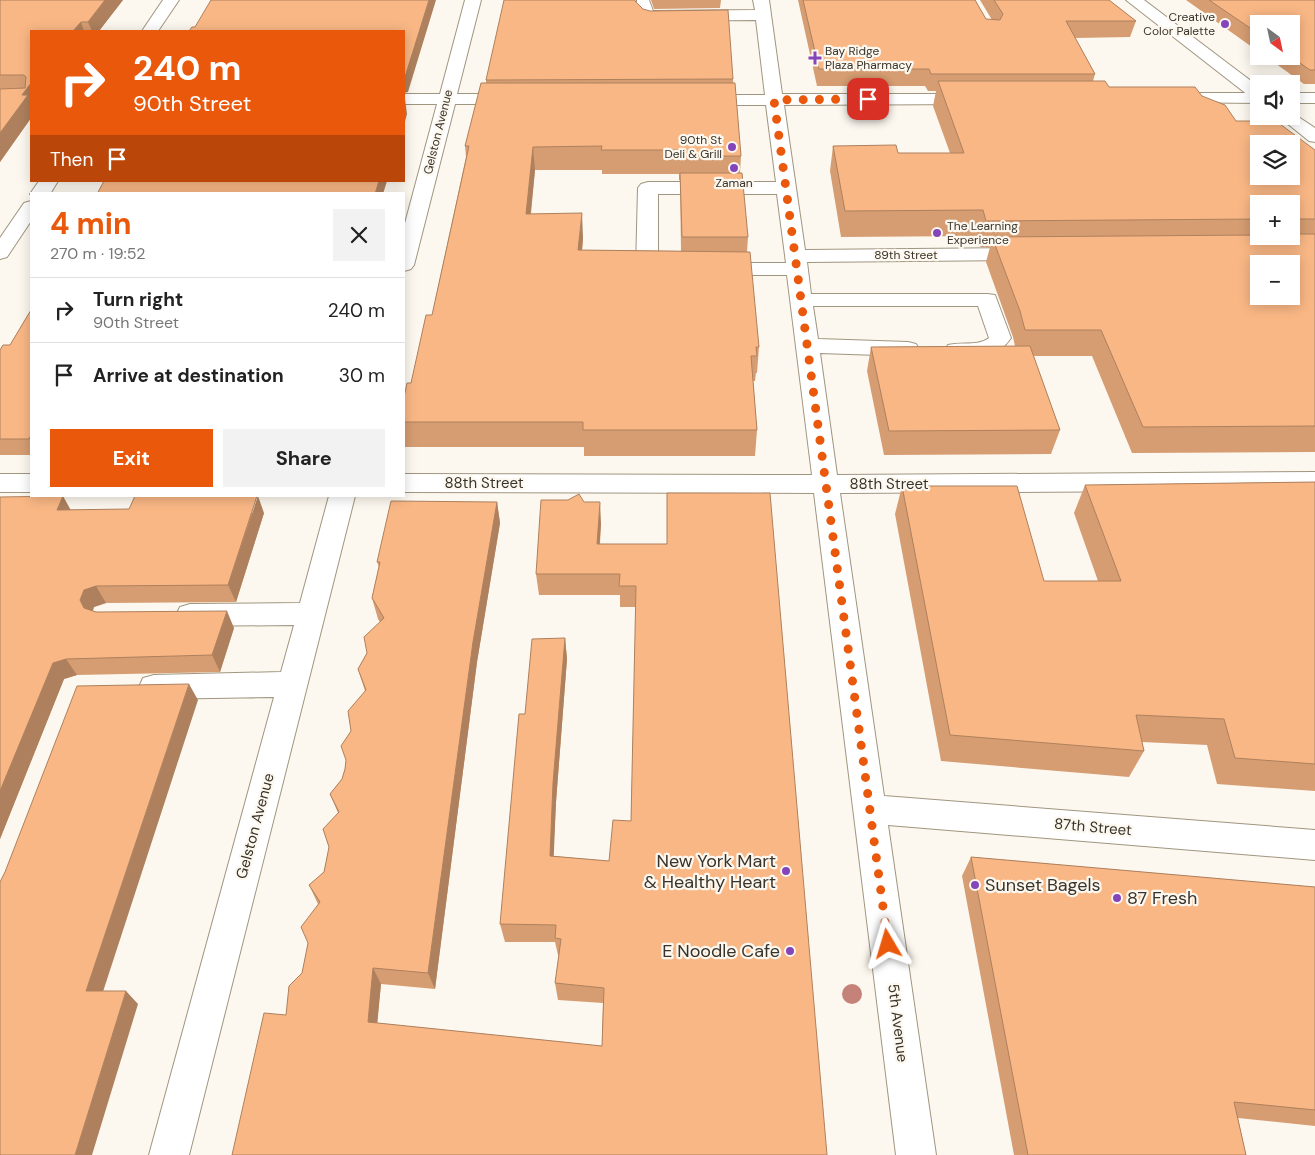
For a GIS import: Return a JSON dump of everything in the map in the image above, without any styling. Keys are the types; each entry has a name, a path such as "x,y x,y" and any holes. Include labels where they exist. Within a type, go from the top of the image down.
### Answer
{"street":[{"path":"151,30 171,0"},
{"name":"Gelston Avenue","path":"405,261 473,0"},
{"path":"1134,0 1250,89"},
{"path":"643,2 645,13 650,16 762,8"},
{"name":"5th Avenue","path":"762,8 916,1155"},
{"path":"1152,98 1250,96"},
{"path":"1300,98 1315,98"},
{"path":"405,99 531,99"},
{"path":"688,100 985,99"},
{"path":"1299,125 1315,137"},
{"name":"89th Street","path":"787,188 648,188 647,269 691,269 797,262 1045,254"},
{"path":"0,253 30,208"},
{"path":"802,300 987,300 1000,338 996,345 987,349 975,350 808,346"},
{"name":"88th Street","path":"405,483 827,484 1315,481"},
{"path":"0,483 30,483"},
{"name":"Gelston Avenue","path":"169,1155 342,497"},
{"path":"164,615 311,614"},
{"path":"125,688 292,684"},
{"name":"87th Street","path":"870,809 1315,845"}],"building":[{"path":"0,0 105,0 88,22 81,22 74,30 30,30 30,84 22,95 28,95 0,133 0,89 25,88 26,77 24,75 0,75"},
{"path":"211,0 429,0 405,77 405,30 190,30 195,27"},
{"path":"504,0 635,0 643,9 650,11 728,10 733,79 486,80"},
{"path":"803,0 975,0 986,19 1000,20 1003,14 994,0 1109,0 1136,21 1066,21 1095,74 931,74 929,69 819,69"},
{"path":"1209,0 1315,0 1315,70 1310,70 1300,63 1300,15 1250,15 1250,28"},
{"path":"938,81 1105,81 1109,87 1195,87 1202,96 1225,105 1236,121 1250,121 1250,125 1281,125 1295,135 1250,135 1250,185 1300,185 1300,139 1315,150 1315,219 1300,219 1300,195 1250,195 1250,219 986,221 983,210 845,211 833,146 896,145 898,153 964,153"},
{"path":"481,83 735,83 741,156 680,156 679,150 601,150 602,146 533,147 526,214 582,213 578,250 750,252 759,347 756,347 757,356 751,356 757,430 583,430 583,422 405,422 405,392 407,383 411,383 426,315 432,315 469,146 465,146"},
{"path":"680,173 742,173 748,237 682,237"},
{"path":"103,182 379,182 376,192 98,192"},
{"path":"1300,234 1315,234 1315,426 1143,427 1101,330 1025,330 1020,311 992,237 1250,235 1250,245 1300,245"},
{"path":"30,312 29,439 0,439 0,350 3,345 10,345"},
{"path":"1030,346 1060,430 889,431 871,347"},
{"path":"1315,482 1315,764 1235,758 1224,719 1136,715 1144,751 950,735 902,486 1017,486 1044,581 1121,581 1085,485"},
{"path":"667,493 770,493 827,1155 232,1155 264,1013 286,1015 289,986 302,973 308,943 301,927 320,902 309,885 324,872 329,847 323,829 339,812 330,794 342,779 345,769 346,760 341,746 351,731 348,711 366,690 358,669 367,653 364,637 384,618 372,598 380,562 377,562 391,501 497,502 473,642 428,973 373,968 368,1022 602,1046 604,988 555,983 561,939 555,938 556,925 500,924 519,714 525,714 532,639 565,638 553,783 550,856 609,861 613,820 631,821 636,586 619,586 620,574 536,574 541,500 568,500 579,494 584,502 600,502 597,544 667,544"},
{"path":"0,497 63,497 57,510 129,509 135,497 257,497 228,585 96,586 84,590 80,600 84,608 96,612 227,611 212,655 66,659 53,663 0,791"},
{"path":"189,684 86,991 126,991 75,1155 0,1155 0,882 77,686"},
{"path":"971,857 1315,887 1315,1110 1234,1102 1246,1155 1028,1155"}],"place":[{"name":"Creative Color Palette","path":"1225,24"},
{"name":"Bay Ridge Plaza Pharmacy","path":"815,58"},
{"name":"90th St Deli & Grill","path":"732,147"},
{"name":"Zaman","path":"734,168"},
{"name":"The Learning Experience","path":"937,233"},
{"name":"New York Mart & Healthy Heart","path":"786,871"},
{"name":"Sunset Bagels","path":"975,885"},
{"name":"87 Fresh","path":"1117,898"},
{"name":"E Noodle Cafe","path":"790,951"}],"route":[{"path":"868,99 774,100 888,944"}]}
